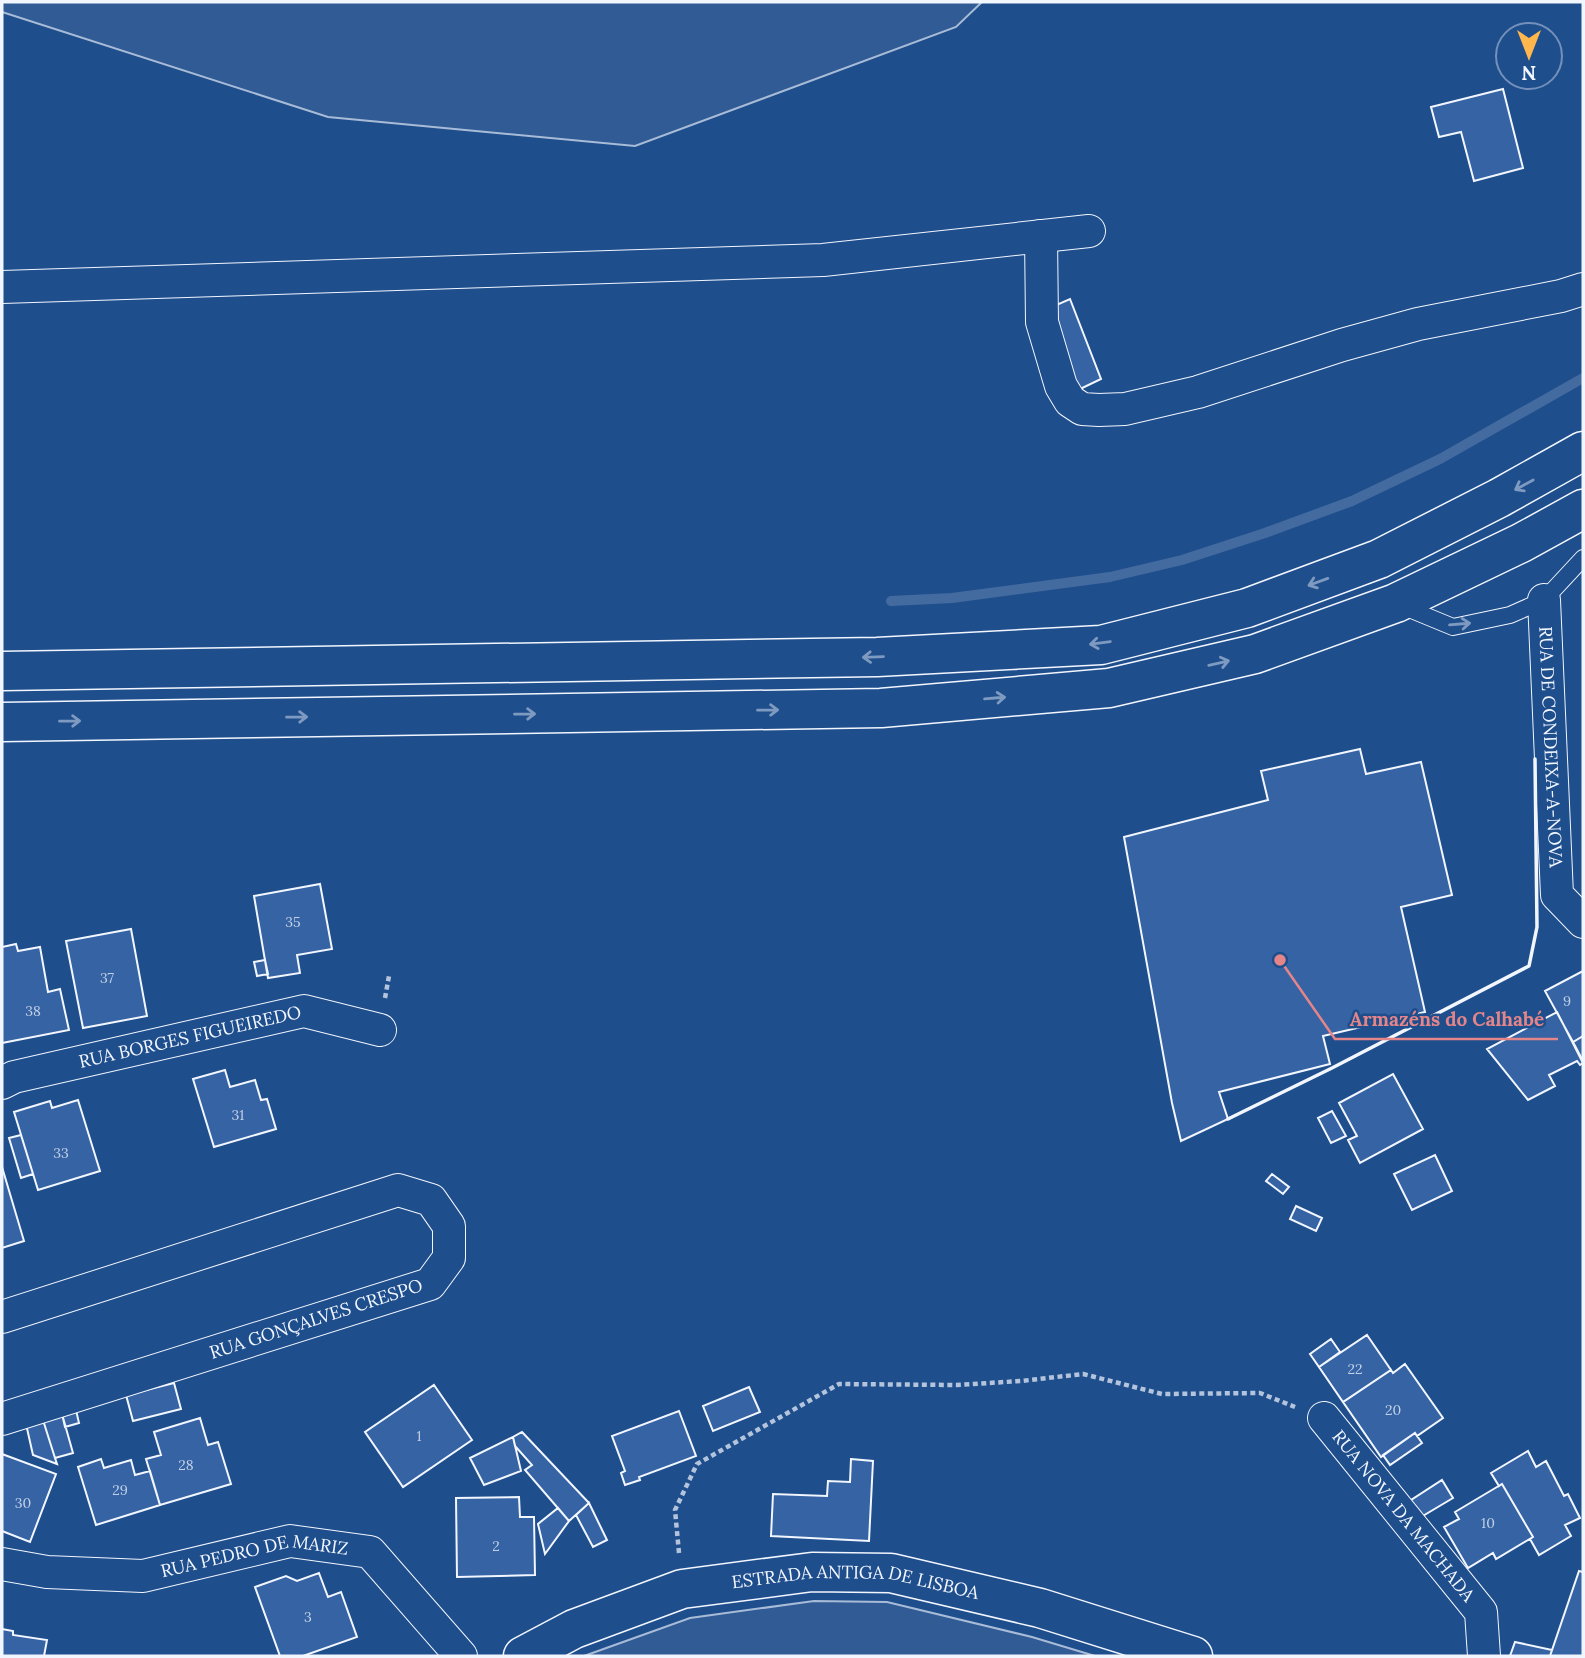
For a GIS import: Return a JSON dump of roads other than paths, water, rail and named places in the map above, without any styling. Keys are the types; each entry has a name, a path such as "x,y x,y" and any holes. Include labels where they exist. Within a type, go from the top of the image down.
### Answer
{"main road":[{"path":"2,671 864,657 1101,645 1247,608 1379,559 1499,498 1583,451"},
{"path":"2,722 881,708 1096,690 1255,654 1396,604 1521,543 1583,509"},
{"name":"ESTRADA ANTIGA DE LISBOA","path":"523,1656 574,1629 682,1589 812,1572 891,1573 1040,1608 1193,1656"}],"street":[{"path":"2,287 823,261 1089,231"},
{"path":"1041,236 1042,322 1061,386 1070,401 1082,408 1099,410 1125,408 1198,393 1342,345 1418,324 1561,296 1583,289"},
{"name":"RUA DE CONDEIXA-A-NOVA","path":"1544,600 1557,895 1583,922"},
{"name":"RUA BORGES FIGUEIREDO","path":"2,1083 14,1077 304,1011 380,1030"},
{"name":"RUA GONÇALVES CRESPO","path":"2,1317 398,1190 431,1200 449,1226 449,1258 430,1284 2,1419"},
{"name":"RUA NOVA DA MACHADA","path":"1324,1418 1480,1612 1485,1656"},
{"name":"RUA PEDRO DE MARIZ","path":"2,1564 47,1572 143,1576 290,1541 370,1552 461,1656"}],"lane":[{"path":"1396,604 1453,627 1510,615 1544,600 1583,558"}],"waterway":[{"path":"891,601 952,598 1110,577 1182,560 1352,501 1440,459 1583,378"}],"place":[{"name":"Armazéns do Calhabé","path":"1280,960"}]}
